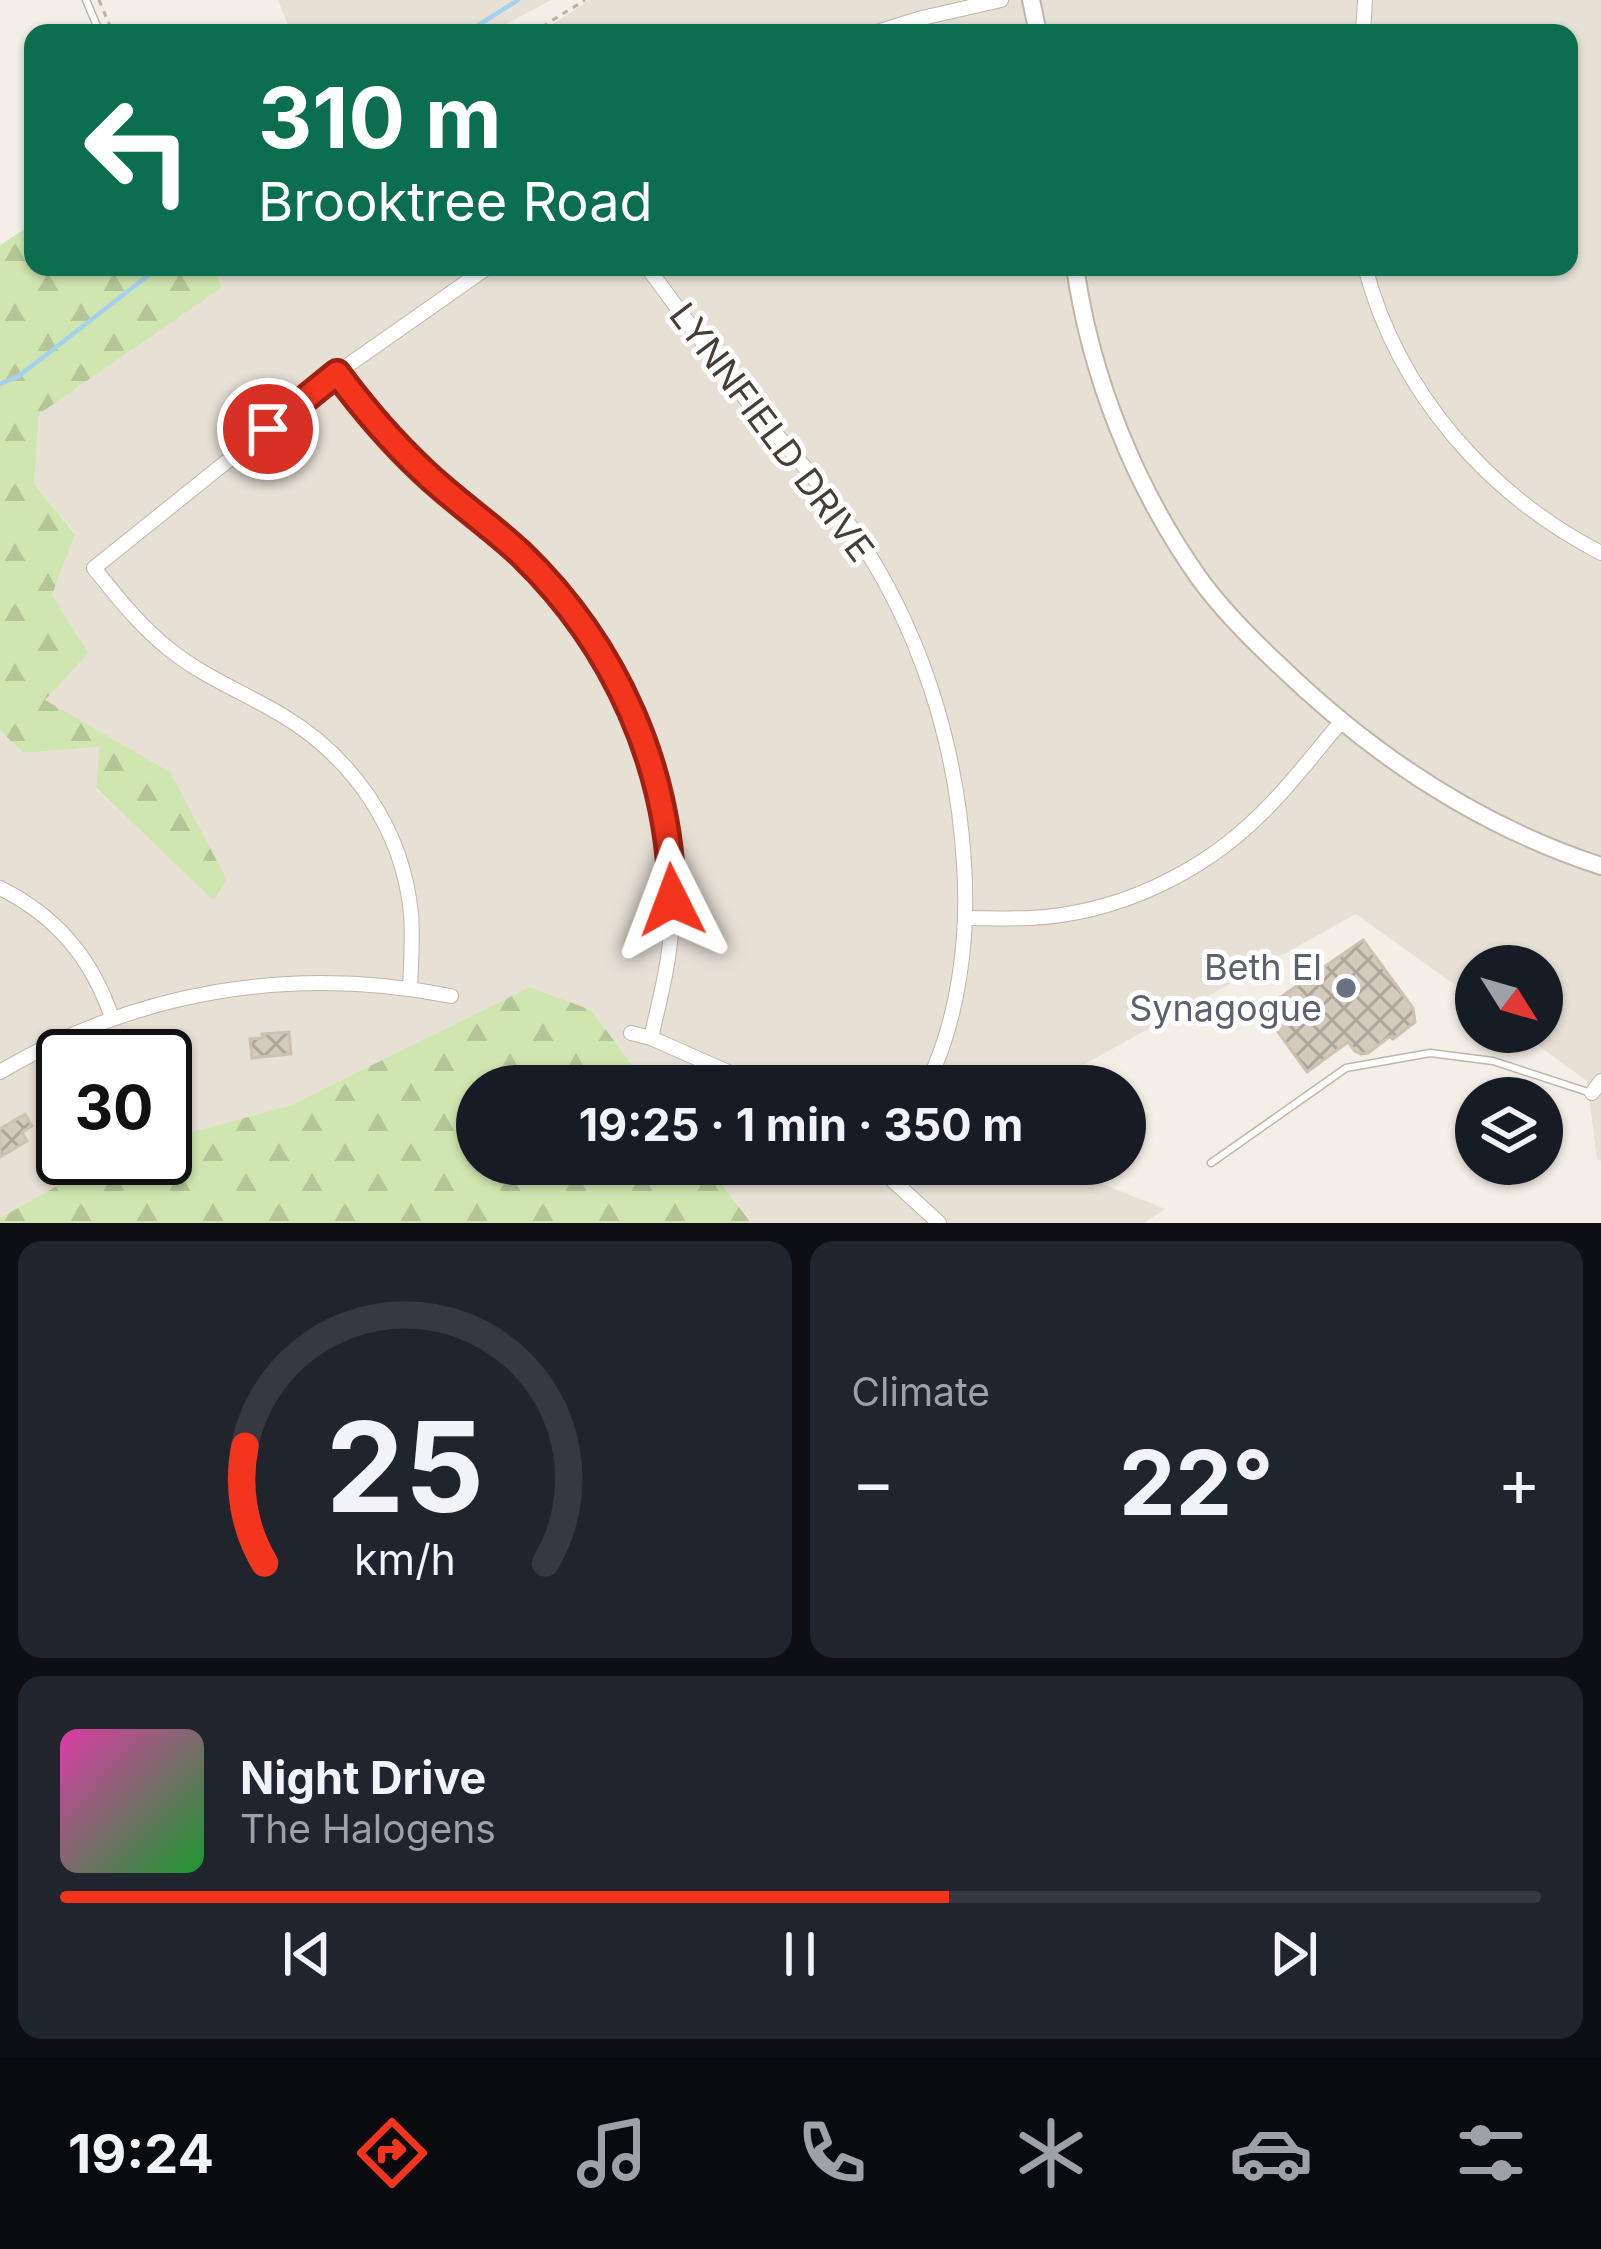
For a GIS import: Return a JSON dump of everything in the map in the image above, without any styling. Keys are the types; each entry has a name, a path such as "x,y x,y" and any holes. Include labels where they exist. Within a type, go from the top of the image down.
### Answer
{"street":[{"path":"903,24 1001,0"},
{"path":"410,988 411,918 402,866 368,794 305,729 199,670 160,642 126,610 94,568 337,373 475,276"},
{"name":"LYNNFIELD DRIVE","path":"654,276 745,398 851,527 891,592 917,649 946,736 962,827 962,954 935,1065"},
{"path":"1077,276 1090,344 1135,466 1200,580 1239,626 1312,698 1400,766 1488,819 1601,866"},
{"path":"1368,276 1390,341 1417,388 1460,444 1520,501 1601,553"},
{"path":"337,373 389,438 516,550 565,602 632,706 655,778 672,864 667,971 651,1038"},
{"path":"965,918 1062,915 1159,886 1210,856 1259,817 1341,722"},
{"path":"0,888 41,912 77,948 93,970 112,1018"},
{"path":"0,1072 64,1038 148,1005 258,987 348,982 451,995"},
{"path":"631,1034 712,1065"},
{"path":"898,1185 939,1223"}],"lane":[{"path":"1210,1163 1346,1068 1430,1053 1492,1061 1596,1087"}],"path":[{"path":"546,24 585,0"}],"shaded area":[{"path":"278,0 551,0 506,24 287,24"},
{"path":"589,0 1601,0 1601,1161 1587,1081 1549,1053 1563,1053 1563,945 1455,945 1455,985 1356,914 1083,1065 632,1065 591,1010 530,987 289,1106 192,1132 192,1029 36,1029 36,1185 59,1185 0,1218 0,730 23,753 99,747 96,789 214,899 170,772 44,700 87,653 52,595 75,533 34,484 39,414 220,288 217,276 1578,276 1578,24 553,24"},
{"path":"723,1185 1105,1185 1165,1209 1144,1223 752,1223"}],"green space":[{"path":"24,230 24,276 218,276 221,288 39,414 34,484 75,534 52,595 88,653 45,700 170,772 227,880 213,900 96,788 99,747 23,753 0,730 0,245"},
{"path":"530,987 591,1010 632,1065 456,1065 456,1185 723,1185 751,1223 0,1223 0,1218 59,1185 192,1185 192,1132 289,1106"}],"building":[{"name":"Beth El Synagogue","path":"1363,940 1413,1008 1415,1022 1368,1053 1355,1051 1348,1042 1307,1072 1262,1010"},
{"path":"289,1032 291,1054 252,1058 250,1039"},
{"path":"25,1114 32,1126 22,1132 27,1141 0,1157 0,1129"}],"waterway":[{"path":"480,24 518,0"},
{"path":"0,384 19,376 147,276"}],"place":[{"name":"Beth El Synagogue","path":"1346,988"}],"route":[{"path":"268,429 337,373 389,438 516,550 565,602 632,706 669,840 672,900"}]}
